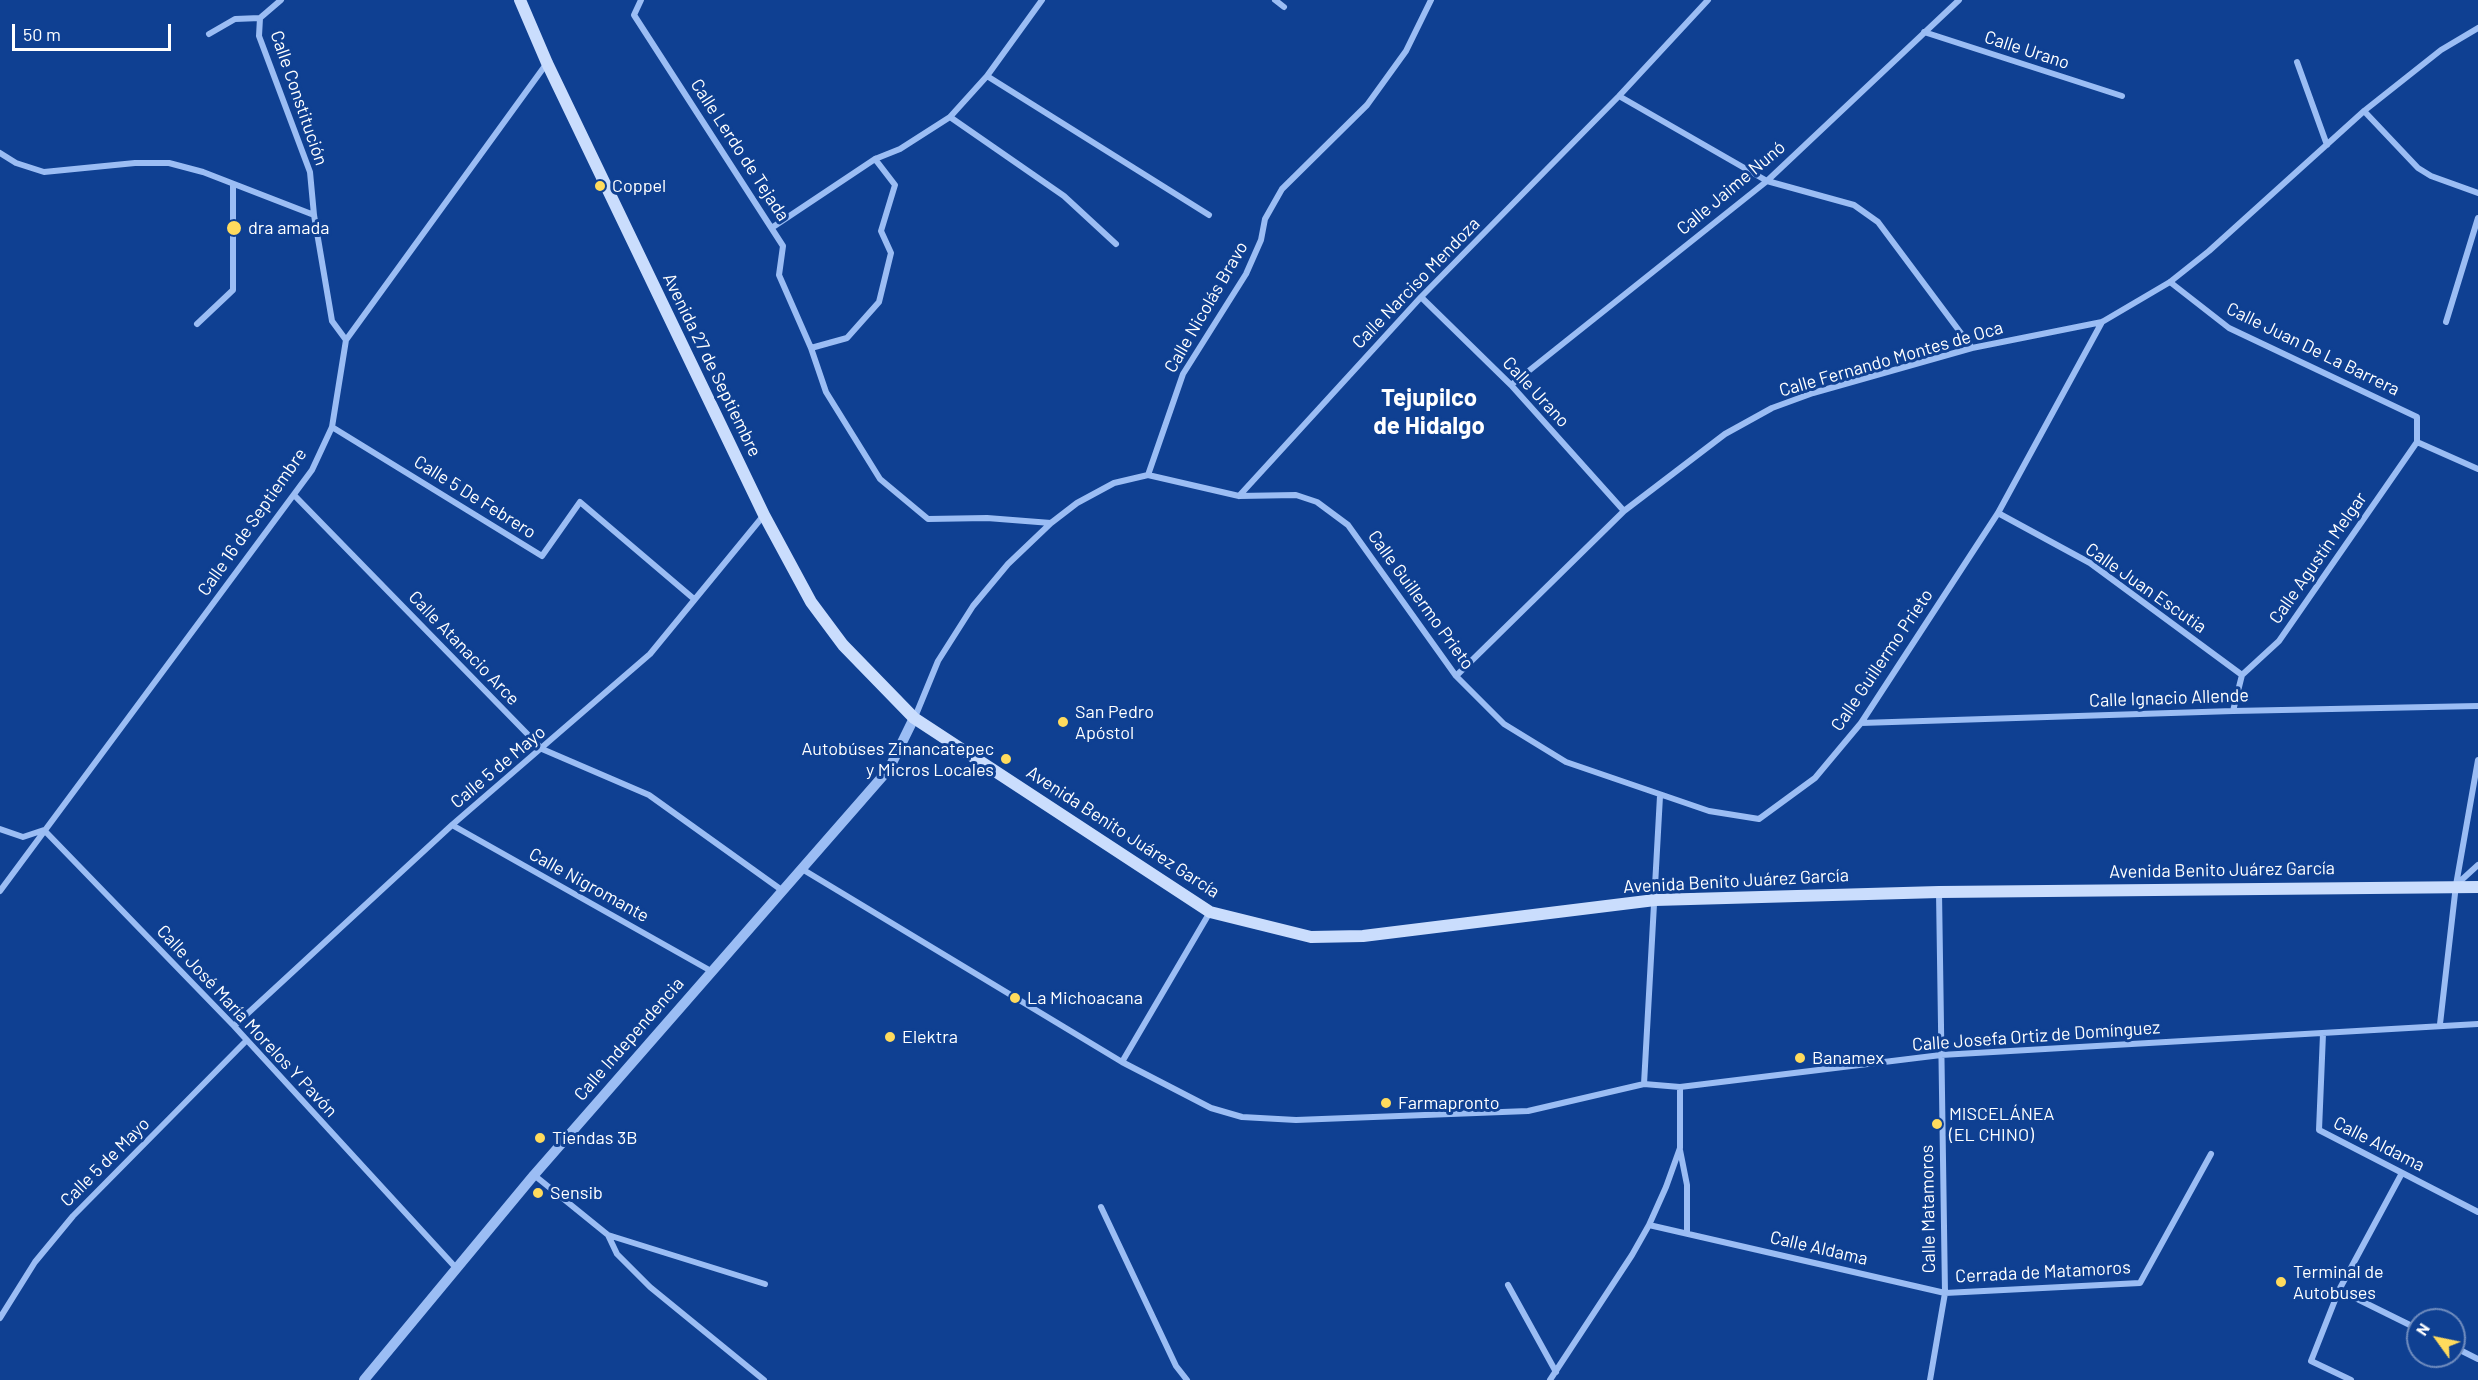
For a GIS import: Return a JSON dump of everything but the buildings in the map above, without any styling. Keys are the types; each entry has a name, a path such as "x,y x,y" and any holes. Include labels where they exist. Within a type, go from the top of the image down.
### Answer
{"main road":[{"name":"Avenida 27 de Septiembre","path":"520,0 547,63 764,515 811,602 843,645 914,718"},
{"name":"Avenida Benito Juárez García","path":"914,718 1210,912 1311,937 1363,936 1654,900 1939,892 2478,886"}],"street":[{"name":"Calle Constitución","path":"281,0 260,18 259,36 310,172 314,215 332,321 346,340"},
{"name":"Calle Lerdo de Tejada","path":"641,0 634,15 773,226 783,246 779,275 811,348 826,392 880,478 928,519 987,518 1051,523"},
{"path":"773,226 875,159 900,149 950,117 987,76 1042,0"},
{"path":"1275,0 1284,7"},
{"name":"Calle Nicolás Bravo","path":"1148,475 1183,374 1246,274 1261,240 1265,219 1282,189 1367,105 1406,51 1431,0"},
{"name":"Calle Narciso Mendoza","path":"1239,496 1421,297 1619,96 1708,0"},
{"name":"Calle Jaime Nunó","path":"1511,385 1767,181 1959,0"},
{"path":"209,34 236,19 260,18"},
{"name":"Calle Fernando Montes de Oca","path":"1456,676 1624,511 1725,434 1772,408 1814,393 1972,348 2102,322 2170,282 2209,251 2364,111 2441,50 2478,28"},
{"name":"Calle Urano","path":"1924,32 2122,96"},
{"path":"2297,62 2326,145"},
{"name":"Calle 16 de Septiembre","path":"0,891 312,470 332,427 346,340 547,63"},
{"path":"987,76 1209,215"},
{"path":"1619,96 1767,181 1854,205 1878,222 1972,348"},
{"path":"2364,111 2418,168 2431,176 2478,193"},
{"path":"950,117 1064,196 1116,244"},
{"path":"0,153 16,163 44,172 135,163 169,163 233,183 314,215"},
{"path":"811,348 847,338 879,302 891,253 881,231 895,185 875,159"},
{"path":"197,324 233,290 233,183"},
{"path":"2446,322 2478,218"},
{"name":"Calle Juan De La Barrera","path":"2170,282 2229,328 2417,417 2417,442"},
{"name":"Calle Urano","path":"1421,297 1511,385 1624,511"},
{"name":"Calle Guillermo Prieto","path":"1148,475 1239,496 1296,495 1317,502 1348,525 1456,676 1504,724 1566,762 1709,811 1759,819 1815,778 1861,723 1998,513 2102,322"},
{"name":"Calle 5 De Febrero","path":"332,427 542,556 580,502 694,599"},
{"path":"2417,442 2478,469"},
{"name":"Calle Agustín Melgar","path":"2242,675 2278,641 2417,442"},
{"path":"914,718 938,661 973,606 1008,564 1051,523 1077,503 1114,483 1148,475"},
{"name":"Calle Atanacio Arce","path":"294,495 542,749 649,795 783,891"},
{"name":"Calle Juan Escutia","path":"1998,513 2090,563 2242,675"},
{"name":"Calle 5 de Mayo","path":"234,1026 452,825 650,654 764,515"},
{"path":"2233,711 2242,675"},
{"name":"Calle Ignacio Allende","path":"1861,723 2478,706"},
{"name":"Calle Independencia","path":"364,1380 534,1174 889,769 914,718"},
{"path":"2440,1024 2456,885 2478,760"},
{"path":"1644,1084 1660,796"},
{"name":"Calle Nigromante","path":"452,825 711,971"},
{"path":"0,829 23,837 44,830"},
{"name":"Calle José María Morelos Y Pavón","path":"44,830 234,1026 457,1269"},
{"path":"2456,885 2478,865"},
{"name":"Calle Josefa Ortiz de Domínguez","path":"802,869 1122,1062 1211,1108 1242,1117 1296,1120 1528,1111 1644,1084 1680,1087 1941,1054 2323,1034 2440,1024 2478,1024"},
{"name":"Calle Matamoros","path":"1930,1380 1945,1293 1939,892"},
{"path":"1122,1062 1210,912"},
{"name":"Calle Aldama","path":"2323,1034 2319,1130 2478,1212"},
{"name":"Calle 5 de Mayo","path":"0,1318 40,1255 73,1216 246,1041"},
{"path":"1680,1087 1680,1148 1687,1185 1687,1233"},
{"path":"1550,1380 1649,1226 1680,1148"},
{"name":"Cerrada de Matamoros","path":"1945,1293 2140,1282 2211,1154"},
{"path":"2351,1380 2312,1361 2339,1290 2402,1173"},
{"path":"534,1174 608,1235 765,1284"},
{"path":"1101,1207 1176,1366 1186,1380"},
{"name":"Calle Aldama","path":"1649,1226 1945,1293"},
{"path":"608,1235 618,1254 650,1287 764,1380"},
{"path":"1508,1285 1556,1372"},
{"path":"2339,1290 2406,1323"}],"place":[{"name":"Coppel","path":"600,186"},
{"name":"dra amada","path":"234,228"},
{"name":"San Pedro Apóstol","path":"1063,722"},
{"name":"Autobúses Zinancatepec y Micros Locales","path":"1006,759"},
{"name":"La Michoacana","path":"1015,998"},
{"name":"Elektra","path":"890,1037"},
{"name":"Banamex","path":"1800,1058"},
{"name":"Farmapronto","path":"1386,1103"},
{"name":"MISCELÁNEA (EL CHINO)","path":"1937,1124"},
{"name":"Tiendas 3B","path":"540,1138"},
{"name":"Sensib","path":"538,1193"},
{"name":"Terminal de Autobuses","path":"2281,1282"}],"district":[{"name":"Tejupilco de Hidalgo","path":"1429,412"}]}
